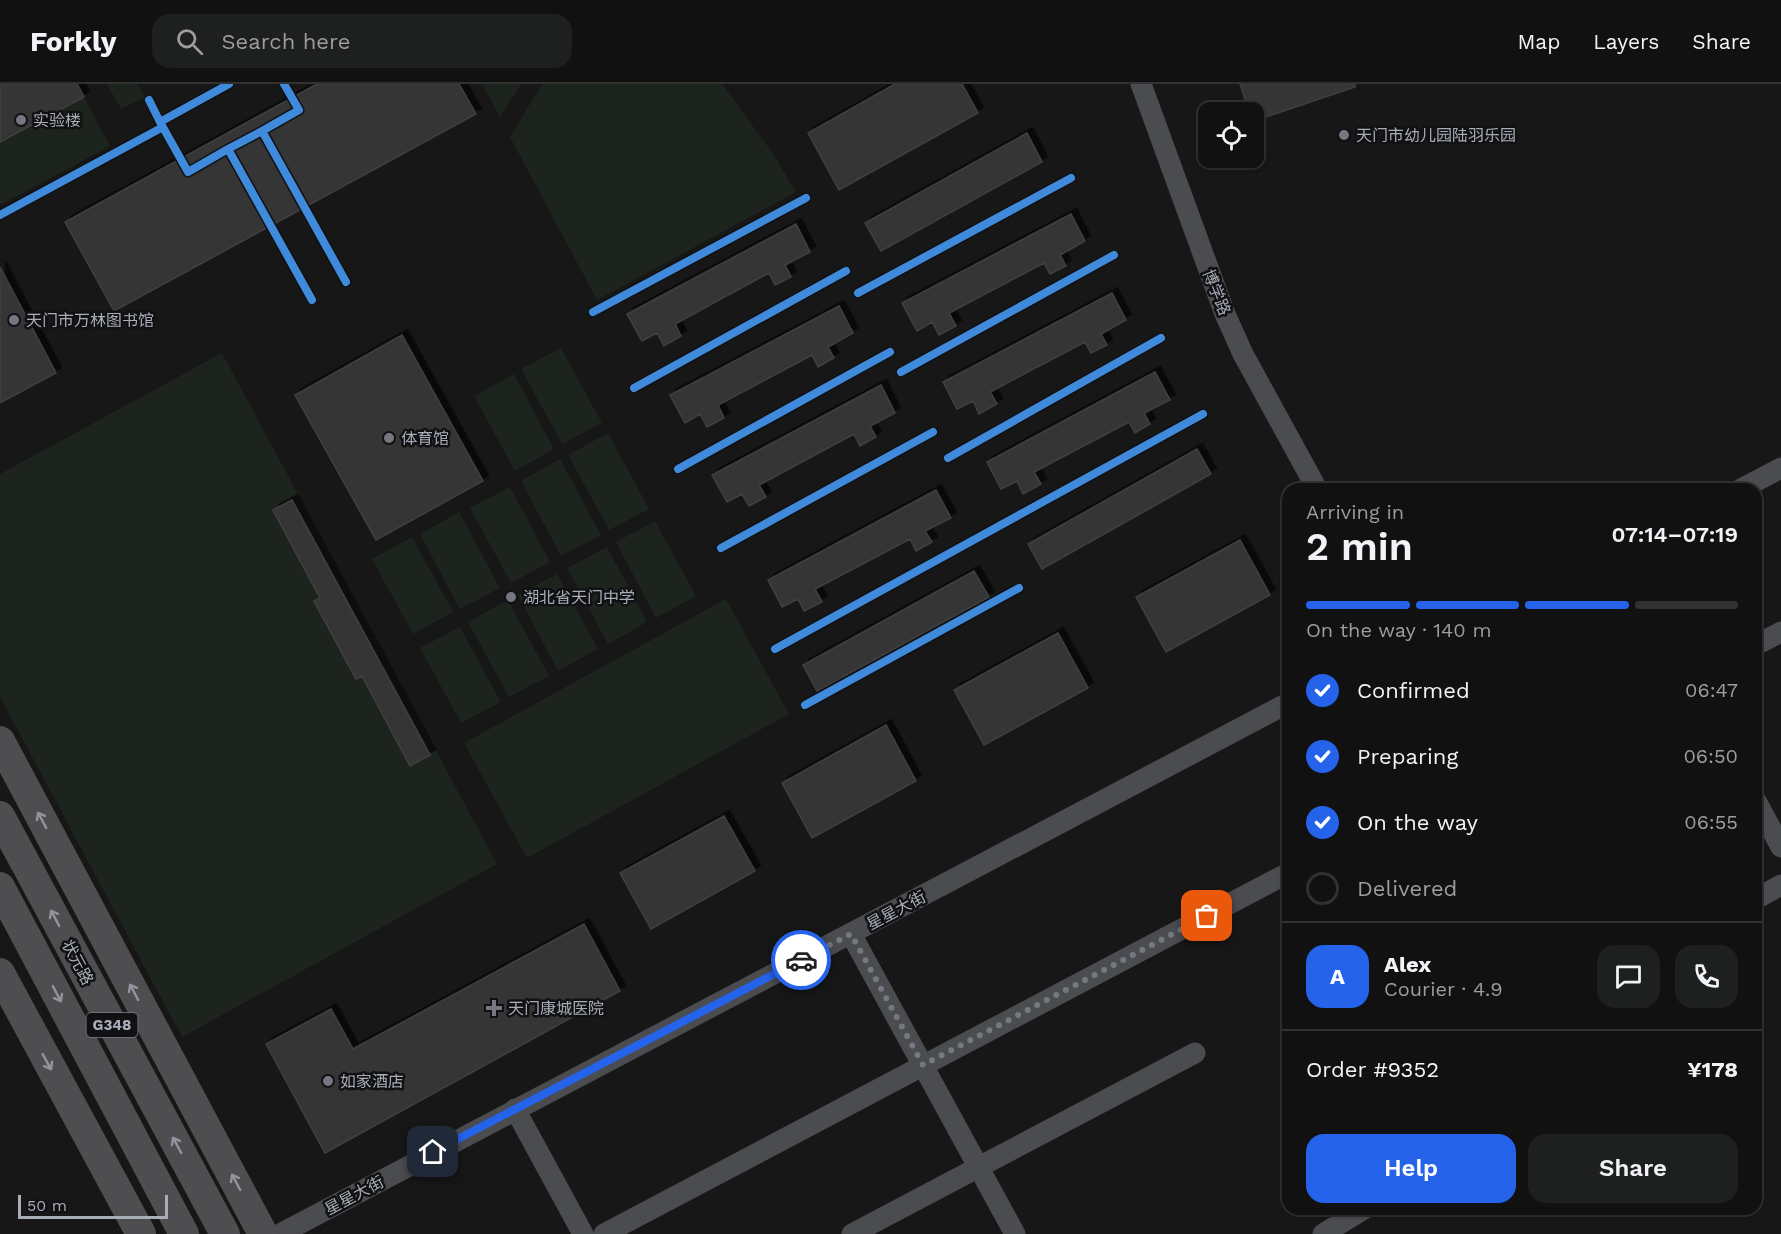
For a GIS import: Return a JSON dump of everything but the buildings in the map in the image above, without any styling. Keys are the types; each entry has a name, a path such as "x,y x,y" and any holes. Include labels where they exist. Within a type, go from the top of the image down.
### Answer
{"highway":[{"path":"0,741 263,1234"},
{"name":"状元路","path":"0,816 225,1234"},
{"name":"状元路","path":"0,887 184,1234"},
{"path":"0,973 141,1234"}],"street":[{"name":"博学路","path":"1141,84 1225,314 1314,483"},
{"path":"1752,483 1781,468"},
{"path":"1762,642 1781,632"},
{"name":"星星大街","path":"280,1234 1282,706"},
{"path":"1762,812 1781,846"},
{"path":"604,1234 1282,876"},
{"path":"1762,896 1781,885"},
{"path":"851,934 1015,1234"},
{"path":"852,1234 1195,1053"},
{"path":"515,1109 583,1234"},
{"path":"1323,1234 1354,1215"}],"shaded area":[{"path":"107,84 138,84 145,97 121,109"},
{"path":"482,84 521,84 500,117"},
{"path":"542,84 722,84 774,155 796,192 597,300 510,137"},
{"path":"84,97 110,146 0,205 0,142"},
{"path":"561,348 602,423 562,444 521,369"},
{"path":"222,353 497,864 182,1037 0,697 0,474"},
{"path":"514,374 554,449 515,471 474,396"},
{"path":"608,433 649,509 609,530 568,455"},
{"path":"560,459 601,535 561,556 521,481"},
{"path":"510,487 550,562 511,583 470,508"},
{"path":"459,512 500,588 460,609 420,534"},
{"path":"655,521 696,596 656,618 616,542"},
{"path":"412,537 453,612 413,634 372,559"},
{"path":"607,547 647,622 608,644 567,568"},
{"path":"557,574 598,649 558,671 518,595"},
{"path":"726,599 789,714 527,858 464,743"},
{"path":"508,600 549,676 509,697 468,622"},
{"path":"460,627 501,702 461,723 420,648"}],"cycle path":[{"path":"149,100 160,122 229,84"},
{"path":"284,84 299,110 262,131 346,282"},
{"path":"160,122 188,172 228,149"},
{"path":"0,215 163,127"},
{"path":"262,131 228,149 312,300"},
{"path":"858,293 1071,178"},
{"path":"593,312 806,198"},
{"path":"901,372 1114,255"},
{"path":"634,388 846,271"},
{"path":"948,458 1161,338"},
{"path":"678,469 890,352"},
{"path":"775,649 1203,414"},
{"path":"721,548 933,432"},
{"path":"805,705 1019,588"}],"way so far":[{"path":"801,960 851,934 923,1065 1207,916"}],"place":[{"name":"实验楼","path":"21,120"},
{"name":"天门市幼儿园陆羽乐园","path":"1344,135"},
{"name":"天门市万林图书馆","path":"14,320"},
{"name":"体育馆","path":"389,438"},
{"name":"湖北省天门中学","path":"511,597"},
{"name":"天门康城医院","path":"494,1008"},
{"name":"如家酒店","path":"328,1081"}],"route":[{"path":"433,1152 801,960"}]}
